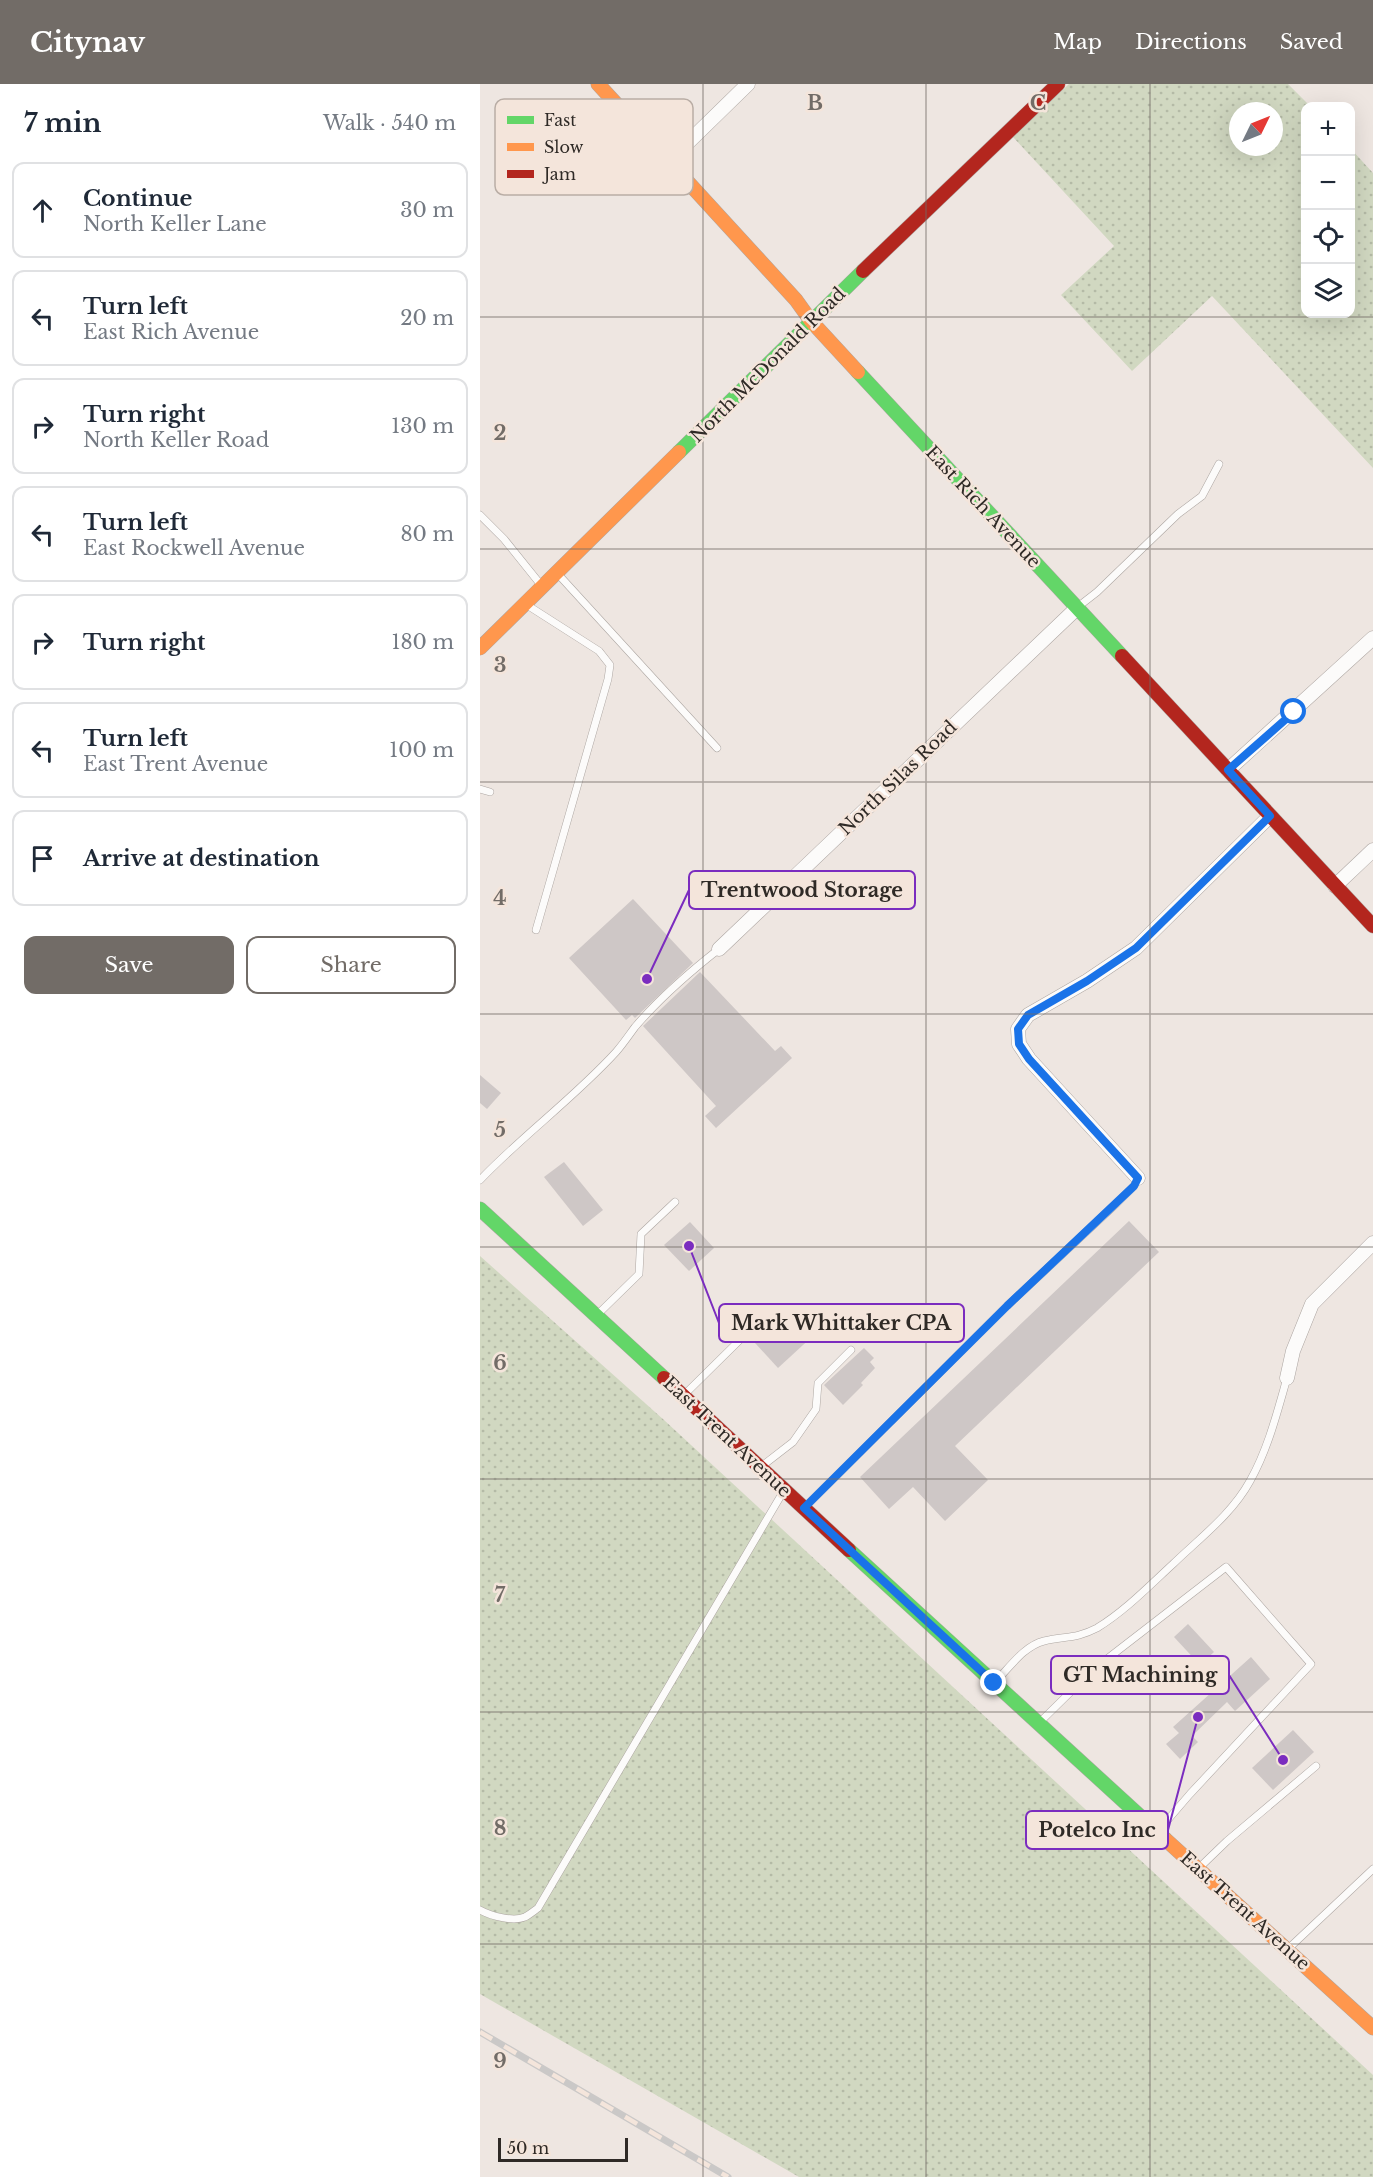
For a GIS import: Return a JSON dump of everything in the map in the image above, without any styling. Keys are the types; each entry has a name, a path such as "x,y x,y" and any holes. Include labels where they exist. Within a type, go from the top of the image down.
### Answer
{"street":[{"name":"East Rich Avenue","path":"598,84 612,99"},
{"path":"693,138 748,84"},
{"name":"North McDonald Road","path":"480,648 811,321 1059,84"},
{"name":"East Rich Avenue","path":"693,187 796,300 811,321 1373,926"},
{"name":"North Silas Road","path":"719,949 1077,608"},
{"path":"1228,770 1373,638"},
{"path":"1138,1178 1029,1059 1019,1044 1018,1029 1028,1015 1087,981 1136,948 1270,816"},
{"path":"1335,886 1373,850"},
{"name":"East Trent Avenue","path":"480,1209 994,1683 1373,2028"},
{"path":"1287,1378 1293,1351 1312,1304 1373,1243"}],"lane":[{"path":"1077,608 1097,592 1178,514 1202,496 1219,464"},
{"path":"480,515 504,539 543,587"},
{"path":"557,573 717,748"},
{"path":"525,604 599,651 610,665 608,679 536,930"},
{"path":"480,789 490,792"},
{"path":"480,1180 617,1052 636,1026 719,949"},
{"path":"804,1508 1007,1306 1117,1203 1134,1186 1138,1178"},
{"path":"596,1316 639,1274 641,1234 675,1202"},
{"path":"683,1396 755,1325"},
{"path":"760,1467 793,1442 816,1409 818,1383 851,1350"},
{"path":"994,1683 1032,1646 1043,1641 1085,1634 1100,1626 1142,1593 1221,1519 1237,1501 1260,1462 1287,1378"},
{"path":"480,1910 511,1918 524,1917 538,1908 785,1490"},
{"path":"1039,1723 1094,1669 1226,1567 1311,1664 1190,1794 1158,1832"},
{"path":"1198,1869 1227,1841 1316,1766"},
{"path":"1287,1950 1373,1869"}],"green space":[{"path":"1069,84 1288,84 1306,102 1301,102 1301,318 1355,318 1355,153 1373,173 1373,468 1212,296 1132,371 1061,295 1114,246 1013,137"},
{"path":"480,1256 664,1420 1373,2075 1373,2177 799,2177 480,1994"}],"building":[{"path":"633,899 693,963 635,1018 632,1015 626,1020 569,958"},
{"path":"700,972 775,1051 781,1046 792,1058 716,1128 705,1116 716,1106 643,1026"},
{"path":"480,1075 501,1093 487,1109 480,1103"},
{"path":"564,1162 603,1210 583,1226 544,1177"},
{"path":"1129,1221 1159,1252 955,1446 988,1480 945,1521 913,1487 889,1509 860,1477"},
{"path":"690,1222 714,1248 689,1271 664,1245"},
{"path":"791,1308 815,1334 778,1368 755,1343"},
{"path":"864,1348 874,1358 870,1362 875,1368 861,1383 863,1385 843,1405 824,1385"},
{"path":"1188,1624 1214,1652 1200,1665 1174,1637"},
{"path":"1251,1657 1270,1679 1235,1711 1227,1702 1192,1736 1198,1742 1180,1759 1166,1744 1179,1733 1173,1727"},
{"path":"1293,1730 1314,1752 1273,1790 1252,1768"}],"railway":[{"path":"480,2032 728,2177"}],"traffic: fast":[{"path":"679,452 863,271"},
{"path":"858,372 1122,656"},
{"path":"480,1209 664,1378"},
{"path":"849,1550 1165,1839"}],"traffic: slow":[{"path":"598,84 612,99"},
{"path":"693,188 796,300 811,321 858,372"},
{"path":"480,648 679,452"},
{"path":"1165,1839 1373,2028"}],"traffic: jam":[{"path":"863,271 1058,84"},
{"path":"1122,656 1373,926"},
{"path":"664,1378 849,1550"}],"place":[{"name":"Trentwood Storage","path":"647,979"},
{"name":"Mark Whittaker CPA","path":"689,1246"},
{"name":"Potelco Inc","path":"1198,1717"},
{"name":"GT Machining","path":"1283,1760"}],"route":[{"path":"994,1683 804,1508 1007,1306 1134,1186 1138,1178 1029,1059 1019,1044 1018,1029 1028,1015 1087,981 1136,948 1270,816 1228,770 1294,712"}]}
